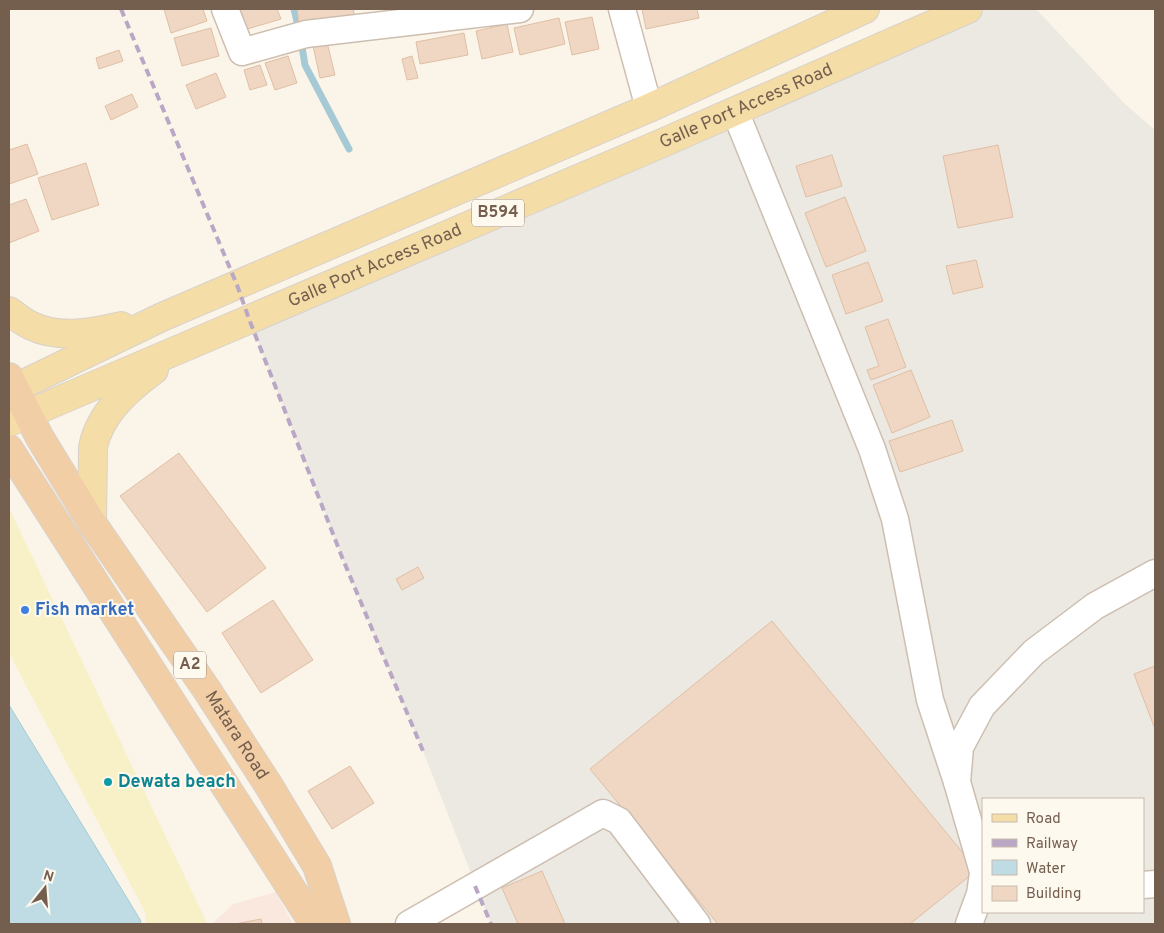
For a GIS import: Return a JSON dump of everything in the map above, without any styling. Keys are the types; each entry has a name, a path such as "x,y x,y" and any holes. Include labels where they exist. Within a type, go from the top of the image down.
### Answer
{"highway":[{"name":"Matara Road","path":"11,385 18,418 183,654 274,794 317,866 336,924"},
{"name":"Matara Road","path":"9,449 314,924"}],"main road":[{"name":"Galle Port Access Road","path":"11,385 162,317 649,108 865,9"},
{"name":"Galle Port Access Road","path":"18,418 735,111 968,9"},
{"path":"9,311 32,326 50,332 93,333 162,317"},
{"path":"92,522 93,447 100,424 127,390 189,344"}],"street":[{"path":"225,9 242,52 306,34 520,9"},
{"path":"622,9 649,108"},
{"path":"735,111 868,440 895,519 930,700 957,782 982,870"},
{"path":"957,782 960,747 982,706 1034,652 1095,606 1155,573"},
{"path":"409,924 603,814 619,821 697,924"},
{"path":"975,920 982,880"}],"shaded area":[{"path":"968,9 1036,9 1125,104 1155,130 1155,924 491,924 423,751 342,557 249,319"},
{"path":"276,892 293,924 212,924 233,904"}],"sand":[{"name":"Dewata beach","path":"9,508 207,924 146,924 145,912 9,653"}],"water":[{"path":"9,705 141,921 140,924 9,924"}],"building":[{"path":"164,9 203,9 207,21 171,33"},
{"path":"237,9 277,9 281,19 244,30"},
{"path":"297,9 353,9 355,17 299,24"},
{"path":"642,9 697,9 699,18 646,29"},
{"path":"592,17 599,49 572,55 565,22"},
{"path":"559,18 565,44 520,55 514,28"},
{"path":"507,24 513,52 482,59 476,31"},
{"path":"211,28 219,56 182,66 174,38"},
{"path":"464,33 468,55 420,64 416,42"},
{"path":"326,38 335,75 320,78 312,41"},
{"path":"119,50 123,61 99,69 96,58"},
{"path":"288,56 297,83 275,90 265,63"},
{"path":"412,56 418,78 407,80 402,59"},
{"path":"260,65 267,85 250,90 244,70"},
{"path":"216,73 226,97 196,109 186,85"},
{"path":"132,94 138,107 111,120 105,106"},
{"path":"27,144 38,174 9,184 9,150"},
{"path":"998,145 1013,217 958,228 943,156"},
{"path":"832,155 842,186 806,197 796,166"},
{"path":"86,163 99,205 52,220 38,178"},
{"path":"845,197 866,251 826,267 805,213"},
{"path":"26,199 39,231 9,243 9,205"},
{"path":"976,260 983,287 953,294 946,266"},
{"path":"868,262 883,301 846,314 832,275"},
{"path":"888,319 906,367 871,380 867,370 879,366 865,327"},
{"path":"911,370 930,417 892,433 873,385"},
{"path":"952,420 963,451 900,472 889,441"},
{"path":"179,453 266,568 207,612 120,496"},
{"path":"418,567 424,578 402,590 396,579"},
{"path":"273,600 313,660 261,693 222,633"},
{"path":"772,621 977,870 910,924 718,924 590,769"},
{"path":"1155,666 1155,729 1134,674"},
{"path":"350,766 374,803 332,829 308,791"},
{"path":"542,871 565,924 518,924 502,888"},
{"path":"261,919 262,924 235,924"}],"waterway":[{"path":"294,9 299,30"},
{"path":"301,41 305,65 349,149"}],"railway":[{"path":"121,9 237,285 342,557 423,751"},
{"path":"475,886 491,924"}],"place":[{"name":"Fish market","path":"25,610"},
{"name":"Dewata beach","path":"108,782"}]}
